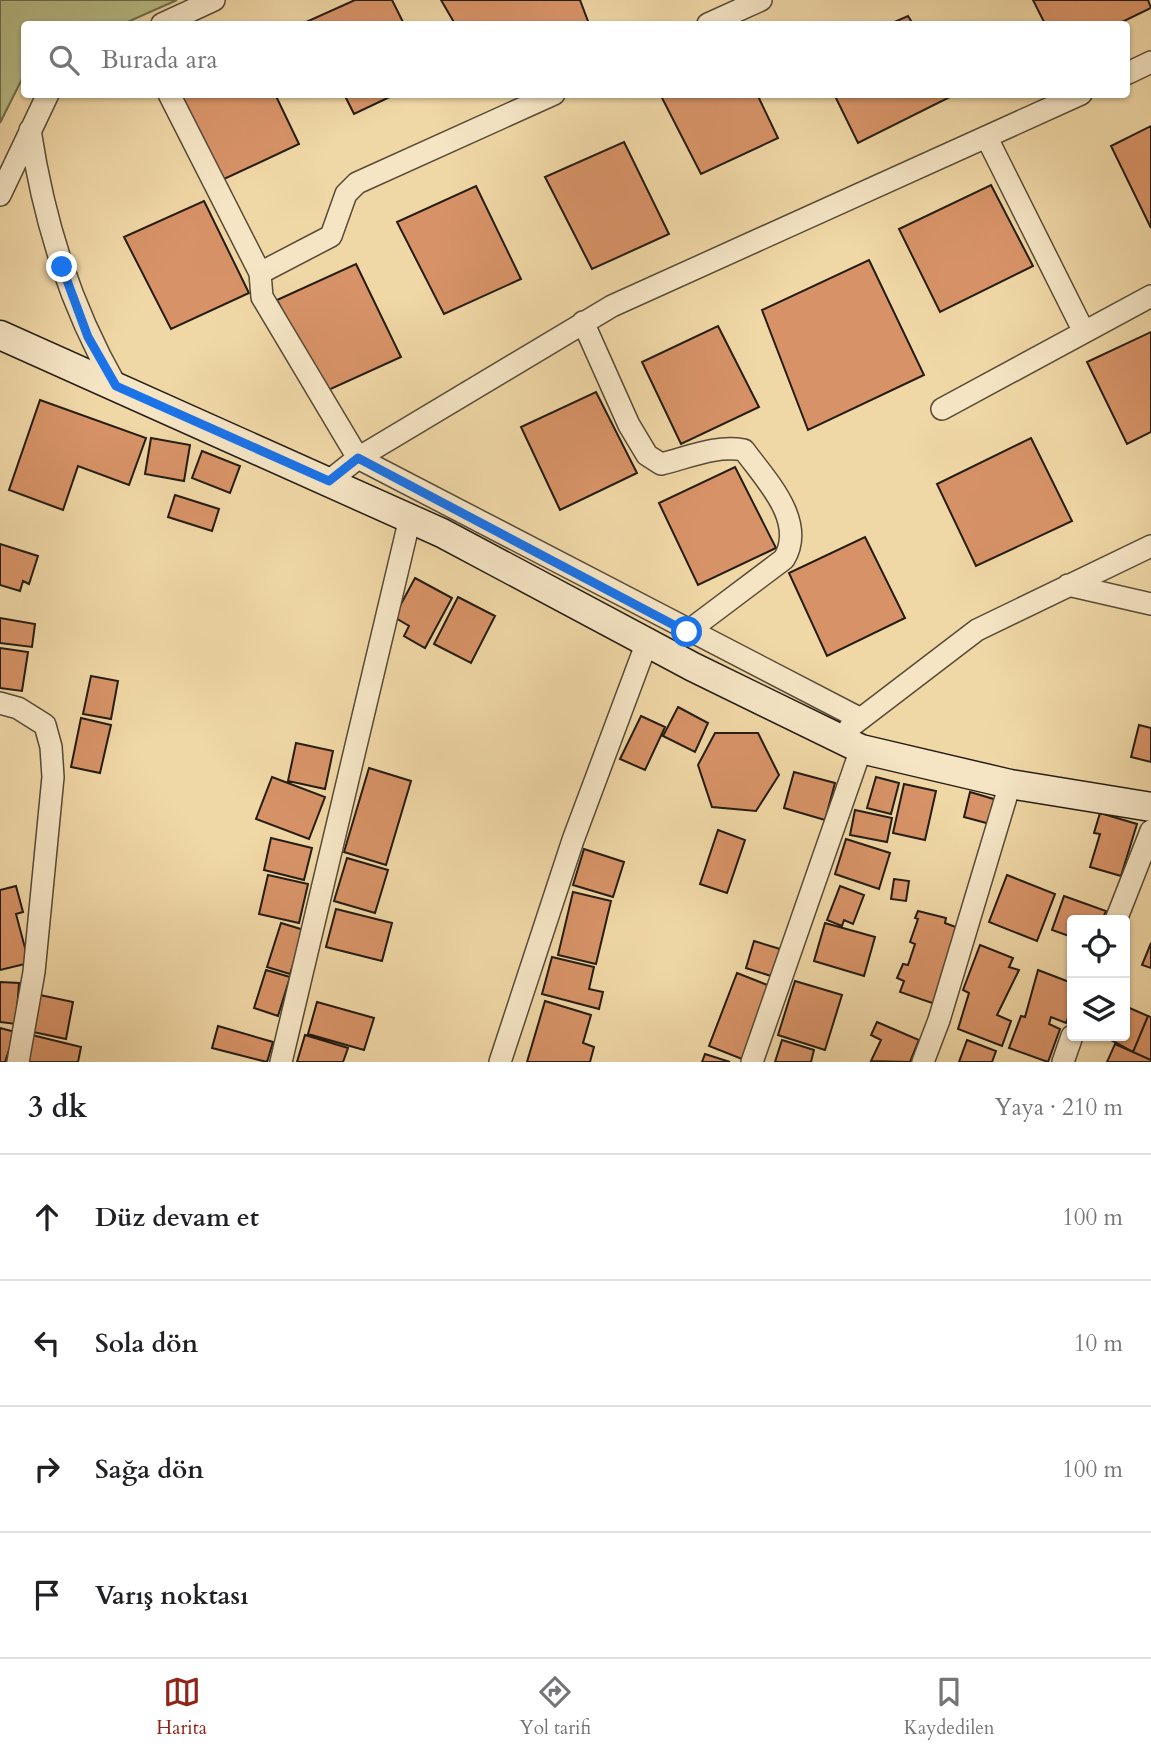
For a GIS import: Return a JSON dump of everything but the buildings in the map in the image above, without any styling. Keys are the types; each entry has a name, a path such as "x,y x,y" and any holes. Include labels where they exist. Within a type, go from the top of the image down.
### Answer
{"street":[{"path":"168,21 214,0"},
{"path":"715,21 761,0"},
{"path":"1130,72 1151,62"},
{"path":"0,195 46,98"},
{"path":"171,98 260,273 262,297 358,458 687,632 859,718"},
{"path":"260,273 331,236 346,194 357,183 545,98"},
{"path":"329,481 358,458 612,306 1072,98"},
{"path":"30,131 39,188 53,243 88,337 116,386"},
{"path":"987,138 1084,332"},
{"path":"942,408 1151,296"},
{"path":"583,322 629,425 646,455 661,464 708,450 729,447 744,450 785,508 790,530 788,553 784,559 687,632"},
{"path":"0,335 410,518 850,744 1010,784 1151,807"},
{"path":"281,1062 410,518"},
{"path":"752,1062 859,718 977,630 1151,546"},
{"path":"1068,585 1151,604"},
{"path":"500,1062 573,840 647,642"},
{"path":"0,703 18,708 45,725 51,747 53,777 34,972 18,1062"},
{"path":"923,1062 939,1020 1010,784"},
{"path":"1118,915 1151,831"},
{"path":"1063,1062 1070,1041"}],"green space":[{"path":"0,0 177,0 130,21 21,21 21,81 0,123"}],"route":[{"path":"62,267 88,337 116,386 329,481 358,458 687,632"}]}
